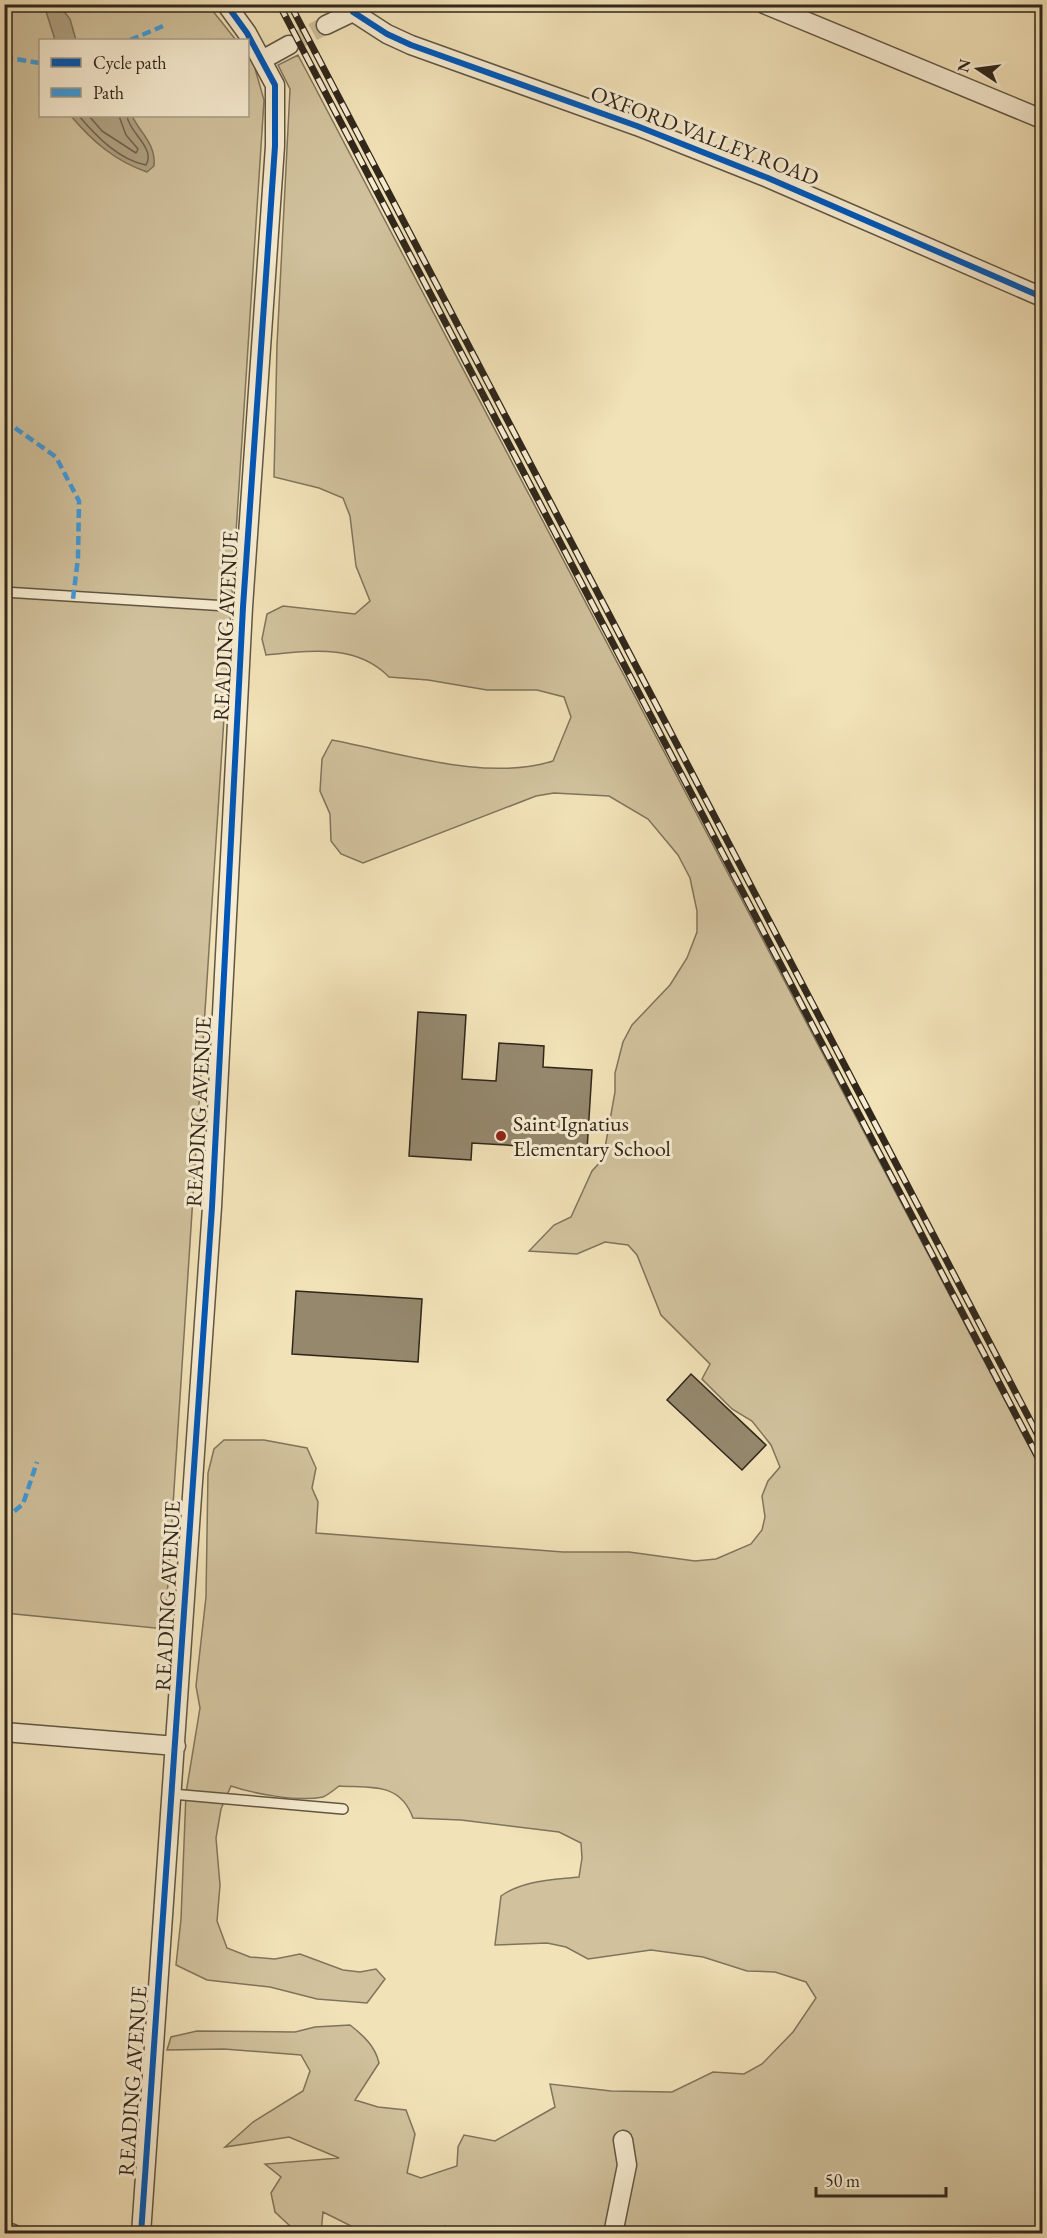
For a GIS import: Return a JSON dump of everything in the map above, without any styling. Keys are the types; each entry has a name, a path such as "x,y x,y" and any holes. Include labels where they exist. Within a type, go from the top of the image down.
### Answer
{"street":[{"name":"READING AVENUE","path":"226,4 248,39"},
{"path":"764,4 1042,119"},
{"name":"OXFORD VALLEY ROAD","path":"326,25 351,8 387,34 411,45 713,156 858,215 1042,297"},
{"name":"READING AVENUE","path":"141,2234 212,1207 243,607 274,146 275,85 249,40"},
{"path":"262,60 289,45"},
{"path":"4,1732 176,1746"},
{"path":"613,2234 627,2165 623,2139"},
{"path":"4,2231 13,2234"}],"lane":[{"path":"4,592 243,607"},
{"path":"172,1794 343,1809"}],"shaded area":[{"path":"4,5 208,5 235,39 39,39 39,117 249,117 249,58 254,65 264,100 165,1629 5,1613"},
{"path":"298,55 1042,1471 1042,2233 447,2234 445,2226 436,2233 367,2234 323,2212 321,2233 282,2233 290,2226 275,2212 271,2193 281,2177 265,2164 339,2158 289,2137 225,2147 253,2122 303,2091 310,2071 301,2055 224,2049 167,2050 171,2037 197,2031 295,2032 315,2027 350,2025 375,2051 379,2063 355,2100 378,2107 406,2110 415,2134 407,2173 421,2178 457,2166 458,2147 464,2135 495,2141 555,2107 550,2084 611,2091 672,2092 713,2072 744,2074 762,2064 793,2032 816,1998 806,1982 775,1972 747,1971 703,1957 651,1950 588,1959 566,1947 547,1943 495,1945 501,1896 528,1884 579,1877 582,1858 581,1843 559,1832 461,1820 413,1818 407,1806 392,1793 383,1789 362,1787 339,1786 323,1797 302,1799 252,1792 231,1786 221,1809 216,1838 220,1885 217,1921 227,1948 250,1957 275,1959 300,1954 343,1970 360,1972 376,1969 385,1979 367,2003 317,1999 270,1987 207,1980 176,1965 181,1919 186,1793 200,1708 196,1686 206,1597 208,1473 214,1449 224,1440 264,1440 307,1448 316,1468 312,1488 318,1502 316,1533 563,1552 629,1552 695,1561 716,1559 751,1544 762,1530 765,1517 762,1496 768,1481 780,1467 771,1445 752,1421 732,1409 702,1379 710,1364 661,1315 637,1255 628,1245 605,1242 577,1254 529,1251 554,1225 571,1217 592,1171 603,1159 615,1092 615,1073 623,1042 632,1025 670,985 687,958 697,932 697,911 690,878 678,855 648,819 609,796 554,793 536,796 363,863 341,854 331,841 330,814 320,791 322,759 332,740 443,763 472,767 527,767 553,761 571,717 564,697 537,690 487,690 428,680 389,677 376,666 347,654 315,651 266,655 262,639 267,614 283,606 355,614 370,601 356,566 350,516 343,498 319,488 274,477 277,345 290,89 278,65"}],"water":[{"path":"44,5 59,5 70,19 76,39 55,39"},
{"path":"72,117 133,117 153,151 154,166 147,172 135,167 114,156 87,134"}],"building":[{"path":"418,1012 466,1015 462,1079 496,1081 499,1043 544,1046 543,1067 592,1070 587,1150 472,1143 471,1160 409,1156"},
{"path":"296,1291 422,1299 418,1362 292,1354"},
{"path":"691,1374 766,1445 742,1470 667,1400"}],"tunnel":[{"path":"289,45 326,25"}],"railway":[{"path":"279,4 1042,1465"},
{"path":"290,4 1042,1443"}],"marked path":[{"path":"132,39 163,26"},
{"path":"4,57 39,63"},
{"path":"4,420 56,457 79,501 78,558 73,599"},
{"path":"4,1520 23,1504 37,1462"}],"cycle path":[{"path":"141,2234 212,1207 243,607 275,146 275,85 247,33 226,4"},
{"path":"353,12 387,34 411,45 637,126 768,178 1042,297"}],"place":[{"name":"Saint Ignatius Elementary School","path":"501,1136"}]}
